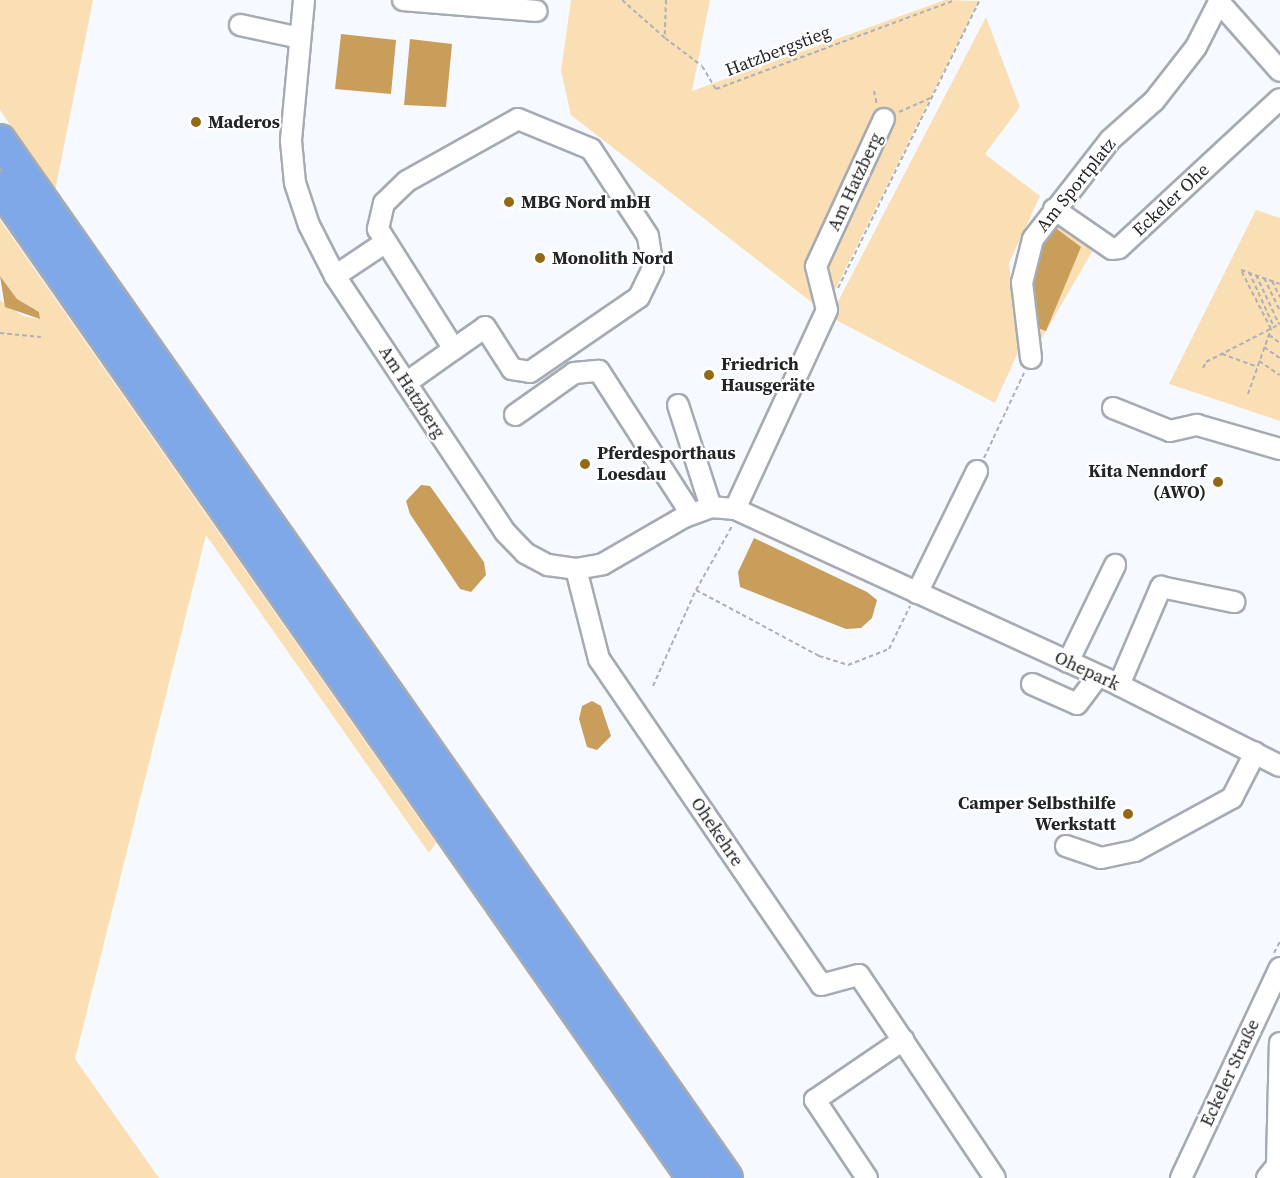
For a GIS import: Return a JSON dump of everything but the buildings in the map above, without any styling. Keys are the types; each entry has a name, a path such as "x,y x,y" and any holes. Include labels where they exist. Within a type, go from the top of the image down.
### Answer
{"highway":[{"path":"0,140 727,1178"},
{"path":"0,187 693,1178"},
{"path":"0,216 92,317"}],"street":[{"name":"Am Hatzberg","path":"304,0 292,167 309,225 335,276 505,532 525,553 548,565 576,569 628,553 691,514 711,507 735,509 917,593"},
{"path":"403,0 537,11"},
{"path":"1220,1 1280,71"},
{"name":"Am Sportplatz","path":"1031,358 1022,282 1025,257 1054,209 1110,140 1154,101 1196,47 1220,1"},
{"path":"240,25 300,38"},
{"name":"Eckeler Ohe","path":"1054,209 1112,249 1119,248 1280,99"},
{"path":"406,382 454,349 485,327 512,369 530,372 639,297 653,268 648,236 591,149 518,119 407,182 384,203 378,230 454,349"},
{"name":"Am Hatzberg","path":"827,310 816,266 884,119"},
{"path":"335,276 386,242"},
{"path":"735,509 827,310"},
{"path":"515,415 574,373 599,371 691,514"},
{"path":"678,405 711,507"},
{"path":"1113,408 1170,431 1197,425 1280,449"},
{"path":"917,593 977,471"},
{"path":"1068,662 1115,565"},
{"name":"Ohekehre","path":"576,569 599,659 821,985 860,975 903,1041"},
{"path":"1119,685 1161,587 1234,602"},
{"name":"Ohepark","path":"917,593 1119,685 1280,766"},
{"path":"1032,684 1077,704 1098,676"},
{"path":"1066,846 1101,858 1159,840 1232,798 1255,753"},
{"name":"Eckeler Straße","path":"1180,1178 1280,968"},
{"path":"867,1178 815,1100 903,1041 995,1178"},
{"path":"1274,1168 1280,1043"}],"path":[{"path":"622,0 665,38"},
{"path":"665,38 666,0"},
{"name":"Hatzbergstieg","path":"665,38 702,66 716,89 955,0"},
{"path":"827,310 980,0"},
{"path":"884,119 932,97"},
{"path":"1272,328 1241,270 1280,284"},
{"path":"1248,394 1272,328 1249,272"},
{"path":"1203,368 1222,354 1280,324 1256,275"},
{"path":"1264,278 1280,311"},
{"path":"1272,281 1280,297"},
{"path":"0,333 40,337"},
{"path":"1269,335 1280,343"},
{"path":"1264,347 1280,358"},
{"path":"1222,354 1257,367"},
{"path":"977,471 1031,358"},
{"path":"1259,361 1280,375"},
{"path":"653,686 696,590 733,526 735,509"},
{"path":"696,590 819,656 848,665 889,649 917,593"}],"shaded area":[{"path":"0,0 93,0 55,191 0,110"},
{"path":"571,0 710,0 692,91 945,0 979,1 824,312 571,115 561,71"},
{"path":"986,17 1020,107 985,154 1040,196 1009,263 1019,350 995,403 830,317"},
{"path":"341,34 396,40 391,94 335,89"},
{"path":"410,39 452,44 446,107 404,105"},
{"path":"1055,210 1099,240 1032,355"},
{"path":"1256,210 1280,218 1280,421 1169,384"},
{"path":"0,220 436,843 429,853 206,535 75,1059 159,1178 0,1178 0,300 23,316 40,319 39,312 17,299 0,276"},
{"path":"1053,226 1081,247 1046,331 1035,327 1027,263"},
{"path":"0,276 17,299 39,312 40,319 5,307"},
{"path":"421,485 430,486 484,562 486,575 471,592 460,589 410,514 406,501"},
{"path":"754,538 867,592 877,600 872,618 861,628 846,629 740,587 738,572"},
{"path":"592,701 601,706 611,736 597,750 587,747 579,719 582,706"}],"place":[{"name":"Maderos","path":"196,122"},
{"name":"MBG Nord mbH","path":"509,202"},
{"name":"Monolith Nord","path":"540,258"},
{"name":"Friedrich Hausgeräte","path":"709,375"},
{"name":"Pferdesporthaus Loesdau","path":"585,464"},
{"name":"Kita Nenndorf (AWO)","path":"1218,482"},
{"name":"Camper Selbsthilfe Werkstatt","path":"1128,814"}]}
